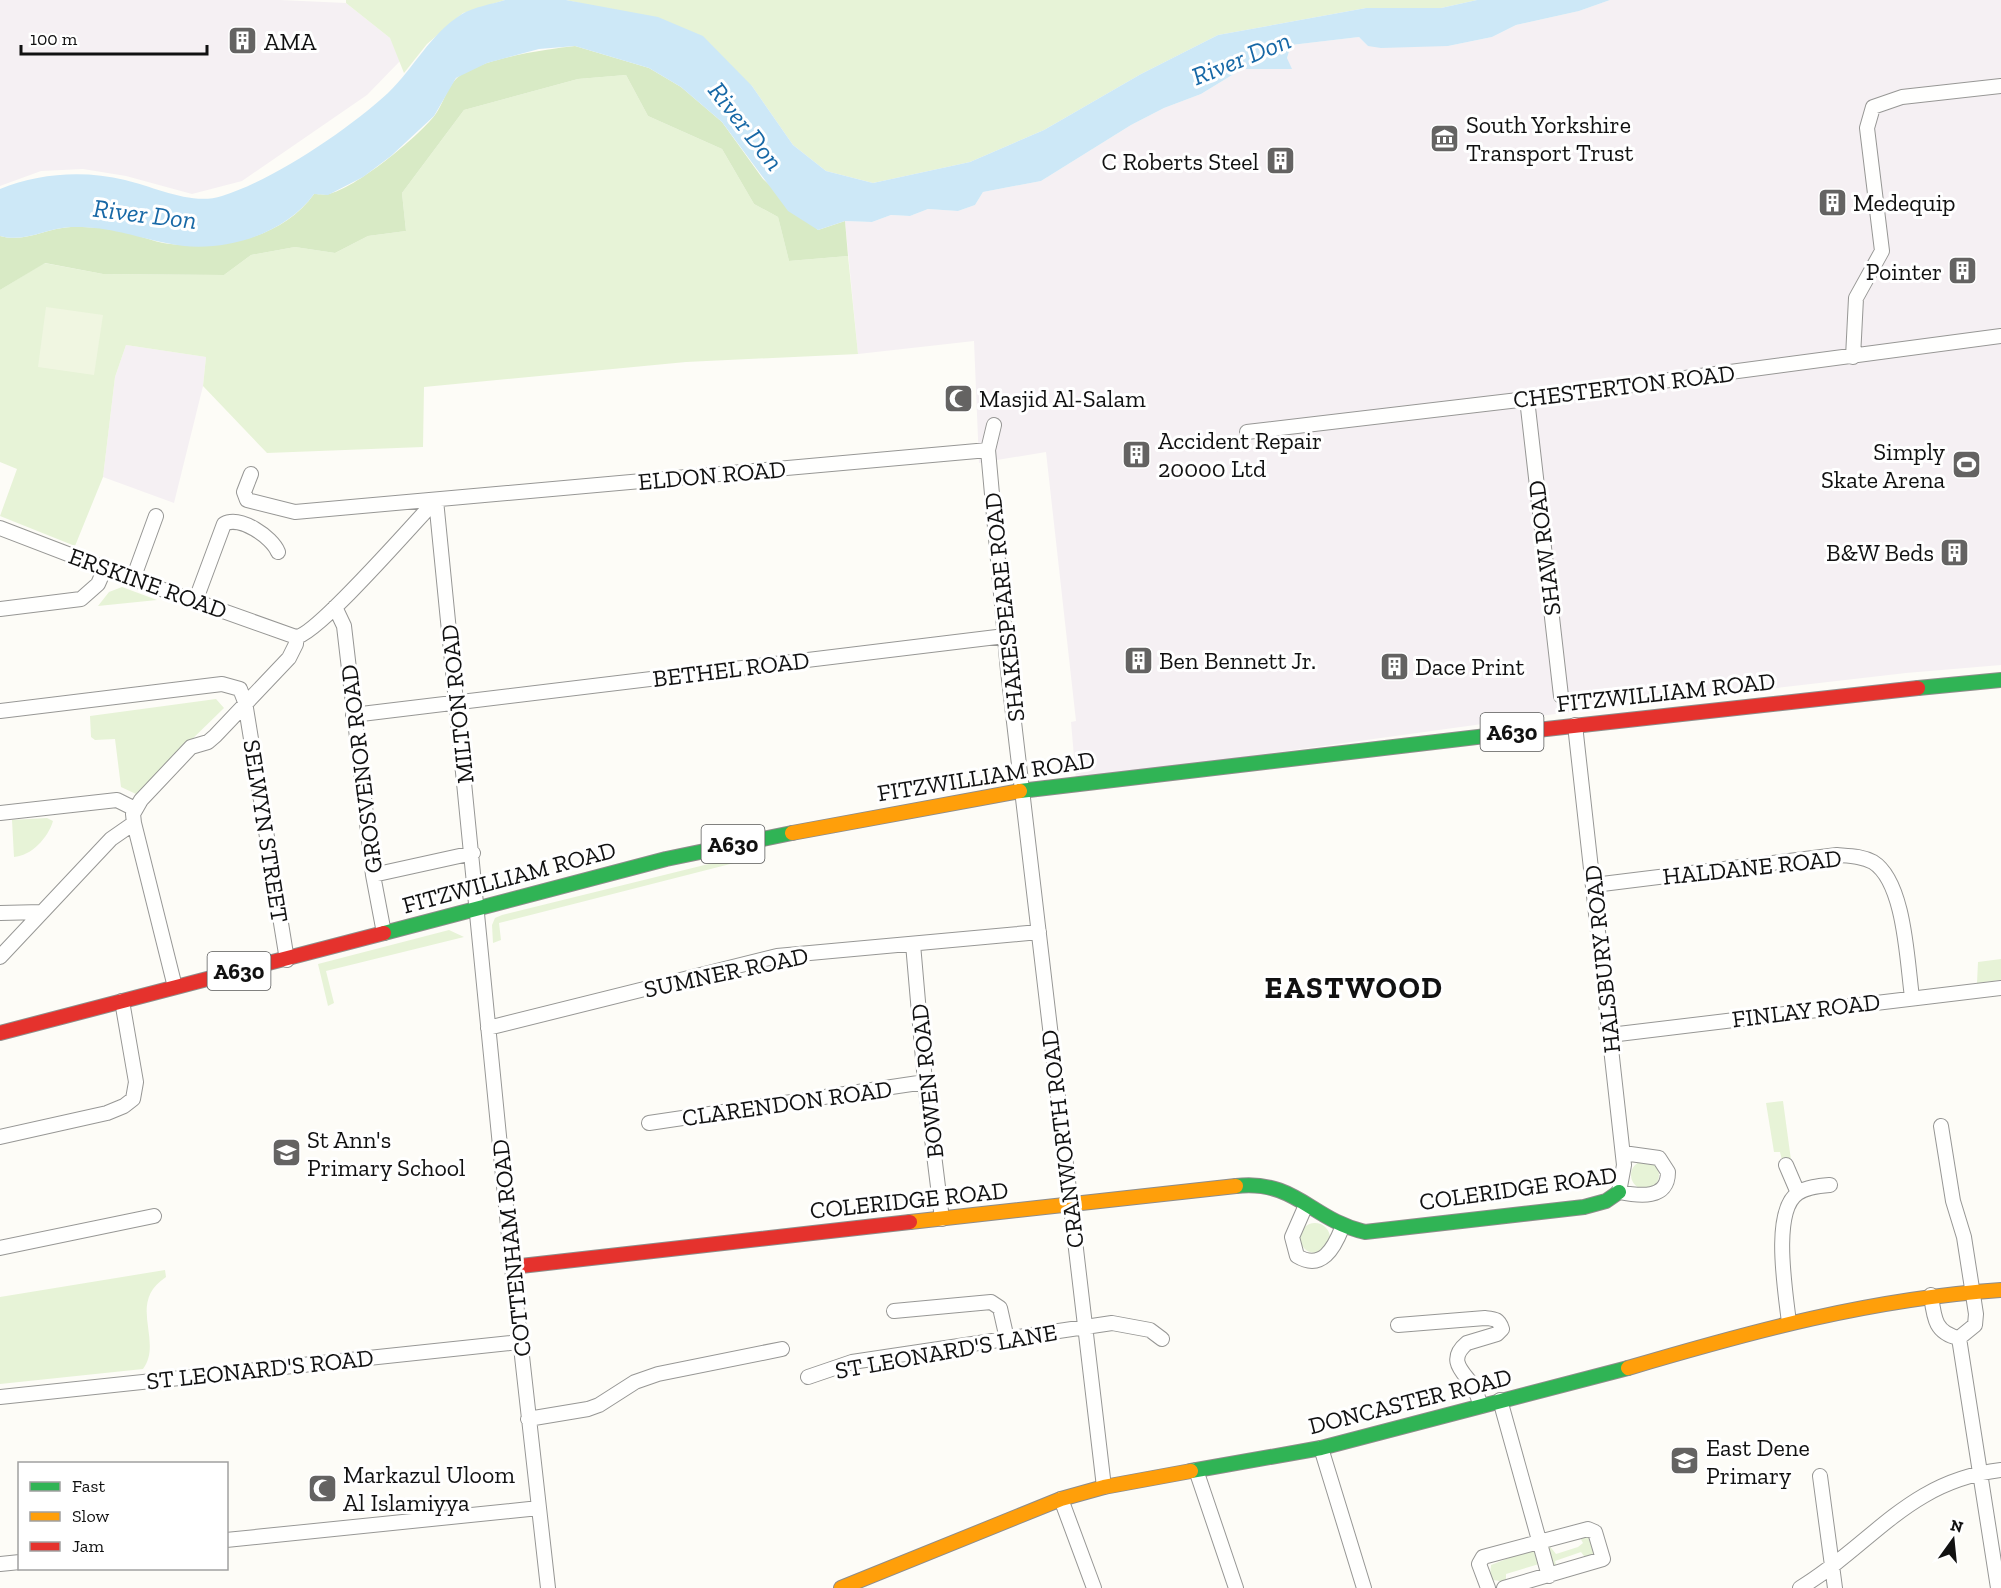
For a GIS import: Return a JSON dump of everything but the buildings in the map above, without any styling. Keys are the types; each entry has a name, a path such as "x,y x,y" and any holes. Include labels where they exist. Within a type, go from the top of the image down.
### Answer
{"street":[{"path":"1853,357 1856,298 1882,251 1868,128 1873,106 1902,97 2001,86"},
{"name":"CHESTERTON ROAD","path":"1247,432 1527,399 2001,336"},
{"name":"SHAW ROAD","path":"1527,399 1561,696"},
{"name":"SHAKESPEARE ROAD","path":"994,425 988,450 1005,636 1023,790"},
{"name":"ELDON ROAD","path":"251,474 244,492 247,500 286,512 988,450"},
{"path":"0,957 134,816 191,747 208,742 289,658 296,644 296,637 306,634 336,607 436,500"},
{"name":"MILTON ROAD","path":"436,500 478,908"},
{"path":"133,579 156,516"},
{"path":"195,602 224,524 234,522 269,538 278,552"},
{"name":"ERSKINE ROAD","path":"0,528 195,602 296,637"},
{"path":"0,609 81,599 98,584 105,568"},
{"name":"GROSVENOR ROAD","path":"336,607 344,626 373,875 384,933"},
{"name":"BETHEL ROAD","path":"353,715 1005,636"},
{"name":"FITZWILLIAM ROAD","path":"0,1033 699,852 1023,790 1575,725 2001,680"},
{"path":"0,711 222,684 240,689 245,702"},
{"name":"SELWYN STREET","path":"245,702 287,960"},
{"name":"HALSBURY ROAD","path":"1575,725 1623,1153 1624,1165 1619,1192"},
{"name":"CRANWORTH ROAD","path":"1023,790 1104,1487"},
{"path":"0,813 117,800 134,816 175,987"},
{"path":"373,875 473,853"},
{"name":"HALDANE ROAD","path":"1594,885 1837,855 1862,858 1881,868 1893,887 1912,997"},
{"name":"COTTENHAM ROAD","path":"478,908 512,1267 548,1588"},
{"path":"0,913 42,912"},
{"name":"SUMNER ROAD","path":"488,1028 777,956 1039,932"},
{"name":"BOWEN ROAD","path":"913,944 925,1082 942,1219"},
{"name":"FINLAY ROAD","path":"1610,1035 2001,988"},
{"path":"0,1137 107,1113 124,1106 133,1099 136,1082 122,1000"},
{"name":"CLARENDON ROAD","path":"649,1123 925,1082"},
{"path":"1941,1126 1953,1201 1964,1237 1973,1291 1975,1325 1959,1338"},
{"name":"COLERIDGE ROAD","path":"512,1267 1264,1184 1287,1192 1342,1228 1365,1232 1584,1206 1606,1201 1619,1192 1636,1196 1652,1195 1665,1185 1668,1172 1659,1158 1623,1153"},
{"path":"1786,1165 1798,1193"},
{"path":"1789,1323 1783,1227 1789,1204 1798,1193 1830,1185"},
{"path":"1306,1205 1292,1237 1297,1256 1310,1262 1318,1262 1333,1248 1342,1228"},
{"path":"0,1248 154,1216"},
{"name":"DONCASTER ROAD","path":"841,1588 1061,1499 1104,1487 1321,1448 1500,1400 1609,1374 1714,1342 1789,1323 1931,1295 2001,1290"},
{"path":"1931,1295 1935,1322 1940,1330 1959,1338"},
{"path":"894,1311 991,1302 1000,1308 1007,1339"},
{"path":"1398,1325 1495,1318 1502,1329 1497,1334 1467,1343 1462,1347 1459,1355 1458,1364 1461,1373 1473,1385 1481,1406"},
{"name":"ST LEONARD'S LANE","path":"808,1377 852,1362 1120,1323 1150,1330 1162,1339"},
{"path":"1959,1338 1982,1472 1998,1588"},
{"name":"ST LEONARD'S ROAD","path":"0,1397 520,1342"},
{"path":"528,1419 600,1405 627,1386 658,1374 782,1349"},
{"path":"1500,1400 1549,1576"},
{"path":"1321,1448 1364,1588"},
{"path":"1196,1470 1236,1588"},
{"path":"1800,1588 1832,1566 1909,1503 1952,1481 1982,1472 2001,1470"},
{"path":"1820,1476 1835,1588"},
{"path":"1061,1499 1094,1588"},
{"path":"228,1540 539,1508"},
{"path":"1488,1588 1480,1560 1538,1542 1592,1529 1603,1556 1599,1562 1504,1588"},
{"path":"0,1564 18,1562"}],"shaded area":[{"path":"0,0 280,0 346,3 390,38 401,60 367,95 242,181 192,194 126,176 83,169 41,171 0,186"},
{"path":"1610,0 2001,0 2001,665 1906,673 1570,712 1076,780 1071,722 1076,721 1046,452 979,463 974,341 858,354 845,221 872,222 891,215 910,216 928,209 958,211 975,205 983,192 1041,181 1131,125 1164,108 1201,94 1242,69 1291,69 1287,58 1291,45 1359,37 1368,46 1448,46 1492,37 1516,25 1579,11"},
{"path":"126,345 206,357 203,386 174,503 103,477 115,377"}],"green space":[{"path":"346,0 505,0 463,13 427,44 404,73 390,38 346,3"},
{"path":"566,0 1477,0 1441,8 1366,8 1218,35 1141,74 1044,130 970,162 873,183 826,171 793,145 752,86 606,9"},
{"path":"575,46 649,68 681,87 722,122 763,179 818,230 845,221 848,256 789,261 778,217 754,204 722,149 648,116 626,75 578,79 464,110 402,193 406,231 368,236 335,253 295,247 251,255 224,275 103,274 45,263 0,290 0,236 18,238 62,228 94,227 124,231 163,243 210,245 250,238 269,231 301,209 314,194 326,194 340,190 385,161 427,125 438,111 453,83 466,72 512,56"},
{"path":"626,75 648,116 722,149 754,204 778,217 789,261 848,256 858,354 686,362 424,387 423,447 267,453 203,386 206,357 126,345 115,377 103,477 75,546 0,516 17,469 0,462 0,290 44,263 103,274 224,275 251,255 295,247 335,253 368,236 406,231 402,193 464,110 578,79"},
{"path":"46,307 103,315 94,375 38,367"},
{"path":"122,587 157,600 98,606 109,592"},
{"path":"216,699 224,708 136,794 121,787 115,739 95,740 91,737 90,716"},
{"path":"47,818 53,821 43,840 27,853 14,857 12,820"},
{"path":"737,857 738,862 499,923 501,940 493,943 492,925 495,918 502,915"},
{"path":"449,930 464,937 326,971 334,1003 328,1006 318,964"},
{"path":"2001,959 2001,980 1977,983 1978,962"},
{"path":"1783,1101 1791,1160 1782,1160 1780,1152 1774,1152 1766,1103"},
{"path":"1645,1161 1655,1165 1659,1175 1655,1185 1645,1189 1635,1185 1631,1175 1635,1165"},
{"path":"1315,1223 1321,1224 1329,1232 1329,1244 1321,1252 1315,1253 1309,1252 1301,1244 1300,1238 1301,1232 1309,1224"},
{"path":"165,1270 166,1277 154,1287 148,1298 150,1346 143,1369 0,1384 0,1297"},
{"path":"1590,1535 1597,1550 1594,1557 1587,1560 1581,1552 1555,1561 1557,1569 1554,1569 1545,1548 1548,1544 1556,1554 1578,1547 1583,1543 1579,1536"},
{"path":"1534,1548 1539,1564 1506,1574 1506,1582 1493,1580 1490,1576 1491,1565"}],"water":[{"name":"River Don","path":"505,0 566,0 658,17 703,36 752,86 793,145 826,171 873,183 970,162 1044,130 1141,74 1218,35 1366,8 1441,8 1477,0 1610,0 1579,11 1516,25 1492,37 1448,46 1381,48 1368,46 1359,37 1291,45 1287,58 1292,69 1242,69 1201,94 1164,108 1131,125 1041,181 983,192 975,205 958,211 928,209 910,216 891,215 872,222 845,221 818,230 788,211 722,122 681,87 649,68 575,46 539,49 487,63 456,78 434,116 391,156 363,177 328,195 314,194 301,209 285,221 267,232 248,239 227,244 186,246 84,227 62,228 18,238 0,236 0,189 30,179 78,174 94,175 125,180 198,199 222,196 264,179 332,137 372,107 388,93 431,41 451,22 472,9"}],"traffic: fast":[{"path":"1918,688 2001,680"},
{"path":"1020,791 1537,730"},
{"path":"384,933 666,859 792,833"},
{"path":"1236,1186 1256,1185 1289,1194 1331,1219 1365,1232 1584,1207 1606,1201 1619,1192"},
{"path":"1191,1471 1321,1448 1628,1368"}],"traffic: slow":[{"path":"792,833 1020,791"},
{"path":"910,1222 1236,1186"},
{"path":"1628,1368 1812,1318 1952,1294 2001,1290"},
{"path":"841,1588 1061,1499 1104,1487 1191,1471"}],"traffic: jam":[{"path":"1537,730 1918,688"},
{"path":"0,1033 384,933"},
{"path":"512,1267 910,1222"}],"place":[{"name":"AMA","path":"243,41"},
{"name":"South Yorkshire Transport Trust","path":"1445,138"},
{"name":"C Roberts Steel","path":"1280,161"},
{"name":"Medequip","path":"1832,202"},
{"name":"Pointer","path":"1963,271"},
{"name":"Masjid Al-Salam","path":"958,398"},
{"name":"Accident Repair 20000 Ltd","path":"1137,454"},
{"name":"Simply Skate Arena","path":"1966,465"},
{"name":"B&W Beds","path":"1955,552"},
{"name":"Ben Bennett Jr.","path":"1138,660"},
{"name":"Dace Print","path":"1394,666"},
{"name":"St Ann's Primary School","path":"286,1153"},
{"name":"East Dene Primary","path":"1685,1461"},
{"name":"Markazul Uloom Al Islamiyya","path":"322,1488"}],"district":[{"name":"EASTWOOD","path":"1354,988"}]}
